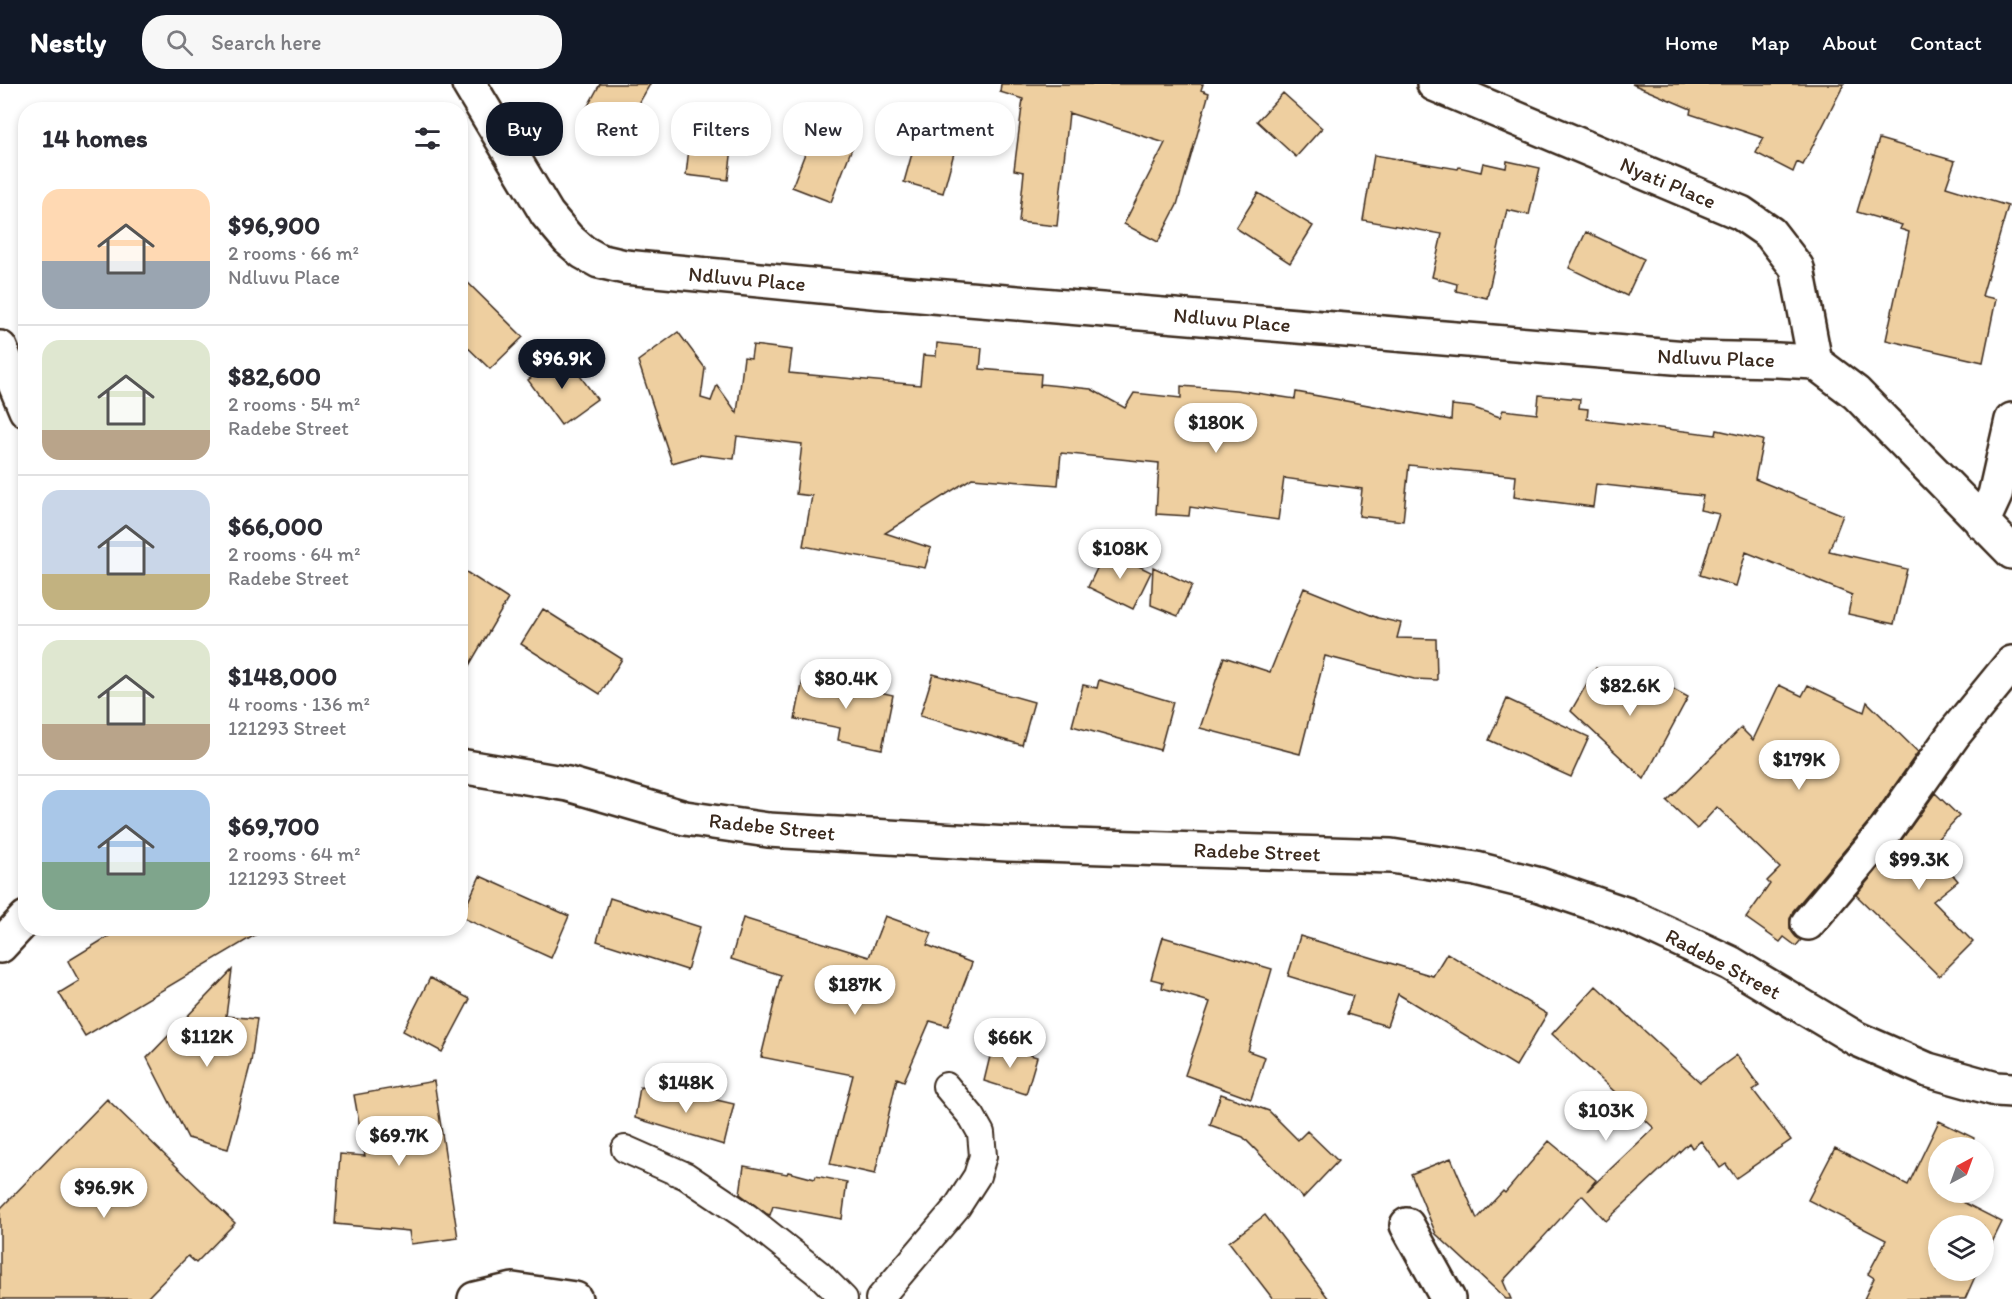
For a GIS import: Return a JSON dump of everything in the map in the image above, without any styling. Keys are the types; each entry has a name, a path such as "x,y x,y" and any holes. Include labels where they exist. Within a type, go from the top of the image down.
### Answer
{"street":[{"name":"Ndluvu Place","path":"468,84 547,214 568,239 583,252 599,261 625,267 872,291 1686,358 1815,362"},
{"name":"Nyati Place","path":"1434,84 1741,213 1770,232 1797,268 1815,362"},
{"path":"0,348 18,391"},
{"path":"1815,362 1856,393 2012,552"},
{"path":"1982,523 1995,495 2012,420"},
{"path":"1808,923 1886,830 1954,734 2012,663"},
{"name":"Radebe Street","path":"468,767 568,784 686,818 768,830 1008,844 1391,856 1476,869 1540,885 1625,914 1730,963 1857,1039 1928,1070 1996,1089 2012,1090"},
{"path":"0,946 18,927"},
{"path":"1407,1225 1448,1299"},
{"path":"475,1299 513,1290 575,1299"}],"lane":[{"path":"879,1299 957,1207 977,1176 983,1156 981,1133 972,1117 946,1086"},
{"path":"625,1149 686,1176 747,1216 819,1274 844,1299"}],"building":[{"path":"600,84 650,84 640,102 590,102"},
{"path":"1001,84 1203,84 1201,90 1209,93 1177,205 1158,242 1124,224 1165,143 1069,113 1057,226 1019,222 1024,172 1014,170 1023,99 1000,92"},
{"path":"1632,84 1844,84 1803,165 1797,162 1793,172 1756,153 1764,138 1690,114 1691,109"},
{"path":"1283,93 1322,128 1296,157 1257,121"},
{"path":"1879,139 1955,161 1946,187 2008,206 1982,296 1996,299 1983,362 1886,340 1909,232 1900,229 1902,225 1857,212"},
{"path":"1374,155 1481,172 1483,163 1506,168 1507,161 1540,168 1529,215 1507,210 1487,298 1456,291 1457,284 1432,277 1442,234 1363,220"},
{"path":"688,156 731,156 728,180 686,175"},
{"path":"804,156 849,156 831,202 792,187"},
{"path":"911,156 953,156 943,193 904,182"},
{"path":"1258,193 1313,226 1290,263 1236,228"},
{"path":"1586,232 1644,259 1627,296 1569,268"},
{"path":"468,283 523,337 490,369 468,348"},
{"path":"678,332 705,368 701,398 711,401 717,385 737,413 744,357 751,358 753,345 792,350 789,373 920,385 923,355 936,356 937,343 982,348 980,369 1041,374 1040,387 1041,384 1091,389 1125,408 1134,393 1181,398 1181,386 1236,390 1295,399 1296,392 1451,420 1452,405 1471,407 1500,417 1503,410 1537,414 1539,395 1580,399 1579,408 1588,409 1587,419 1716,435 1717,430 1763,440 1755,479 1843,515 1829,551 1907,569 1894,624 1848,614 1852,595 1746,552 1736,586 1700,575 1719,514 1700,510 1703,496 1596,484 1593,507 1514,497 1516,476 1409,465 1403,521 1359,516 1362,489 1284,478 1278,520 1190,507 1189,516 1156,514 1159,463 1061,453 1058,485 972,478 885,533 931,548 925,568 803,546 812,496 796,494 802,444 737,436 734,459 700,455 672,463 638,361"},
{"path":"564,354 597,399 561,425 528,380"},
{"path":"1106,550 1151,572 1133,609 1088,587"},
{"path":"1153,567 1192,585 1178,616 1151,605"},
{"path":"468,573 508,599 468,667"},
{"path":"1304,588 1378,618 1401,623 1397,638 1436,639 1437,680 1414,679 1325,656 1300,754 1200,728 1224,657 1270,672"},
{"path":"543,609 622,659 600,694 521,644"},
{"path":"1596,668 1643,695 1653,678 1688,697 1644,779 1571,711"},
{"path":"933,674 1034,702 1022,745 920,716"},
{"path":"804,675 893,695 882,749 838,740 840,728 795,719"},
{"path":"1099,680 1173,702 1160,750 1072,726 1083,685 1097,688"},
{"path":"1779,685 1802,696 1808,685 1864,712 1867,702 1918,752 1871,819 1793,911 1790,929 1801,940 1796,946 1784,937 1780,942 1746,918 1770,884 1767,881 1780,868 1717,807 1697,829 1667,801 1741,728 1753,740"},
{"path":"1507,699 1589,737 1571,777 1489,740"},
{"path":"1935,793 1959,816 1930,847 1958,881 1933,901 1973,942 1939,976 1856,895 1900,842"},
{"path":"480,876 569,916 551,958 468,920 468,902"},
{"path":"610,898 700,927 687,970 597,941"},
{"path":"885,916 932,933 927,945 972,963 948,1026 930,1021 904,1081 897,1078 875,1174 830,1164 853,1075 761,1057 781,975 731,959 743,918 869,957"},
{"path":"109,936 254,936 85,1036 59,993 79,981 68,961"},
{"path":"1300,936 1433,976 1447,953 1547,1014 1516,1066 1398,994 1387,1026 1347,1014 1353,996 1288,976"},
{"path":"1163,937 1272,969 1248,1051 1265,1057 1251,1099 1185,1075 1210,1002 1162,988 1163,982 1151,979"},
{"path":"232,970 226,1016 257,1019 251,1062 228,1149 188,1138 147,1058"},
{"path":"430,978 470,999 442,1052 403,1031"},
{"path":"1596,986 1700,1082 1737,1055 1759,1086 1753,1090 1791,1140 1736,1178 1726,1164 1720,1168 1701,1141 1692,1148 1689,1143 1606,1221 1582,1195 1503,1281 1511,1299 1506,1299 1436,1234 1411,1174 1451,1158 1477,1219 1503,1191 1505,1193 1549,1141 1596,1180 1587,1191 1654,1128 1552,1034"},
{"path":"993,1044 1037,1057 1026,1094 984,1081"},
{"path":"434,1081 458,1238 411,1244 409,1231 335,1224 340,1154 365,1156 354,1095"},
{"path":"640,1087 734,1104 724,1145 635,1118"},
{"path":"1221,1094 1269,1111 1298,1140 1307,1131 1338,1161 1303,1198 1243,1137 1210,1125"},
{"path":"107,1099 235,1223 196,1263 188,1256 146,1299 0,1299 0,1209"},
{"path":"1939,1121 1972,1137 1931,1137"},
{"path":"1928,1144 1928,1203 1965,1203 1988,1215 1928,1215 1928,1281 1973,1281 1965,1299 1864,1299 1874,1278 1868,1274 1886,1240 1808,1200 1835,1148 1908,1185"},
{"path":"744,1166 787,1174 788,1172 815,1179 816,1176 847,1182 842,1219 773,1206 770,1215 767,1214 740,1194"},
{"path":"1265,1215 1329,1299 1273,1299 1229,1242"},
{"path":"1994,1218 2002,1222 1994,1238"}]}
